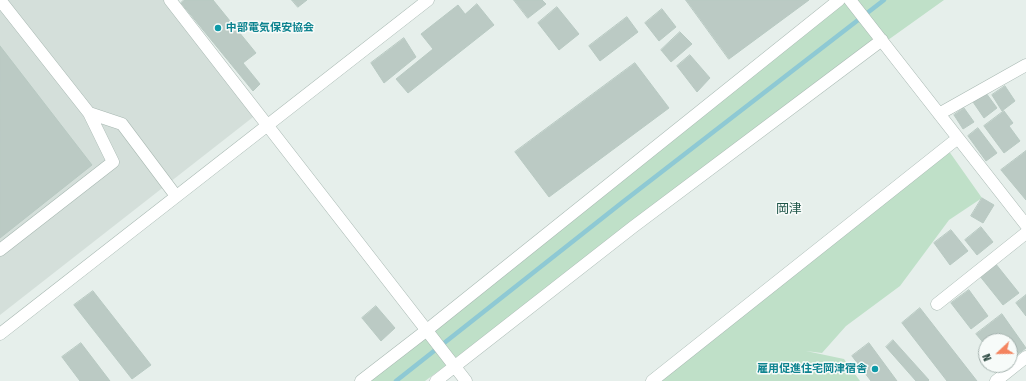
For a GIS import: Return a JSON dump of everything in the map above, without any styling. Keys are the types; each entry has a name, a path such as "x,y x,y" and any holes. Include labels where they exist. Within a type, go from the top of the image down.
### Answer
{"street":[{"path":"0,0 89,113 113,162 0,250"},
{"path":"170,0 466,381"},
{"path":"0,334 428,0"},
{"path":"361,381 430,334 839,0"},
{"path":"852,3 1026,225"},
{"path":"436,381 452,363 633,227 879,37"},
{"path":"939,114 1026,64"},
{"path":"89,113 122,124 176,196"},
{"path":"652,381 958,138"},
{"path":"937,304 1026,233"},
{"path":"996,381 1026,357"}],"shaded area":[{"path":"0,0 166,0 257,114 0,315"}],"green space":[{"path":"843,0 944,0 769,125 425,381 360,381"},
{"path":"946,147 982,198 949,220 900,286 846,326 822,353 806,351 844,359 860,381 656,381"}],"building":[{"name":"中部電気保安協会","path":"184,0 213,0 256,53 243,63 260,84 253,91 181,3"},
{"path":"292,0 307,0 298,7"},
{"path":"514,0 542,0 546,4 528,18"},
{"path":"686,0 809,0 729,59"},
{"path":"477,4 494,25 408,93 396,79 433,49 421,34 458,5 465,14"},
{"path":"557,7 579,34 559,50 538,23"},
{"path":"662,9 676,27 659,41 645,23"},
{"path":"627,17 638,32 600,61 589,46"},
{"path":"680,32 692,44 671,62 661,50"},
{"path":"404,38 416,57 384,83 371,63"},
{"path":"0,46 92,165 0,238"},
{"path":"690,55 710,78 697,92 677,66"},
{"path":"635,63 669,108 549,197 515,152"},
{"path":"1005,86 1015,101 1002,111 992,95"},
{"path":"986,93 997,108 984,118 973,102"},
{"path":"964,108 974,122 963,129 954,115"},
{"path":"1004,111 1013,123 1009,126 1020,141 1004,153 984,126"},
{"path":"978,128 997,153 986,161 968,136"},
{"path":"1026,151 1026,200 1001,170"},
{"path":"982,198 994,205 983,223 971,216"},
{"path":"981,227 993,242 977,255 965,240"},
{"path":"951,230 968,251 950,265 934,243"},
{"path":"995,263 1019,293 1003,305 979,275"},
{"path":"969,290 988,316 971,329 951,303"},
{"path":"93,291 151,365 132,379 74,305"},
{"path":"1026,295 1026,316 1016,303"},
{"path":"376,306 395,328 381,341 362,318"},
{"path":"920,308 977,381 947,381 902,323"},
{"path":"1002,314 1015,333 978,333 978,336 976,334"},
{"path":"1018,337 1026,348 1018,354"},
{"path":"893,340 929,380 928,381 916,381 886,347"},
{"path":"81,343 110,381 80,381 62,357"},
{"name":"雇用促進住宅岡津宿舎","path":"869,343 897,381 871,381 852,356"}],"waterway":[{"path":"396,381 624,201 884,0"}],"place":[{"name":"中部電気保安協会","path":"218,28"},
{"name":"雇用促進住宅岡津宿舎","path":"875,369"}],"district":[{"name":"岡津","path":"789,209"}]}
